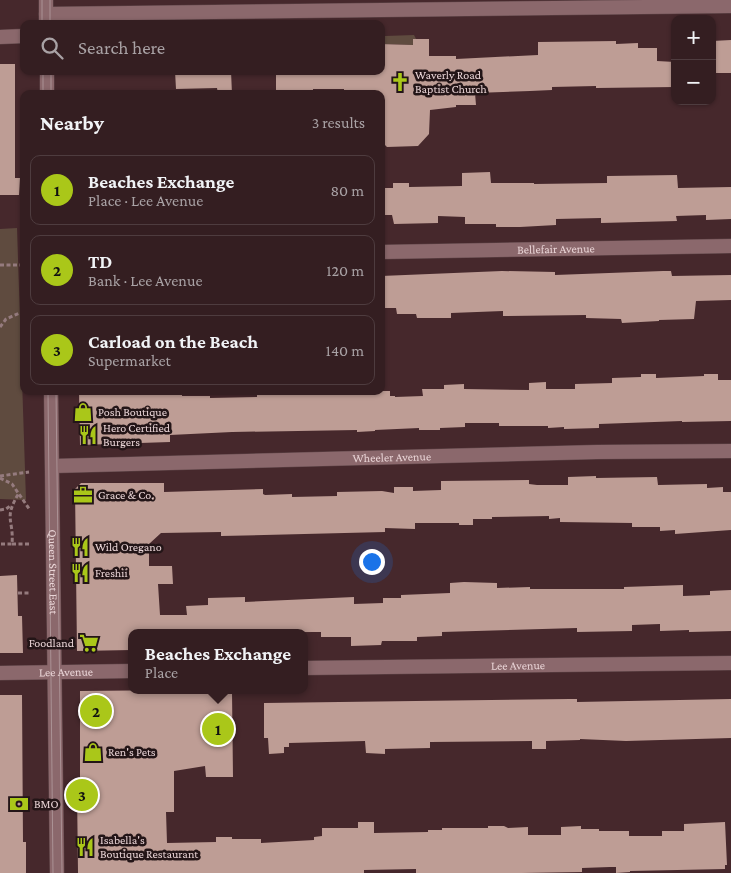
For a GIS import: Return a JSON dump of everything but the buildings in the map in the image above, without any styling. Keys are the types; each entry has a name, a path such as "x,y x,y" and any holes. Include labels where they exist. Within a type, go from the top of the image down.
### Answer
{"street":[{"path":"46,0 46,19 731,6"},
{"path":"0,37 20,36"},
{"path":"47,75 48,90"},
{"name":"Bellefair Avenue","path":"385,252 731,246"},
{"name":"Queen Street East","path":"52,395 57,873"},
{"name":"Wheeler Avenue","path":"52,466 597,452 731,451"},
{"name":"Lee Avenue","path":"308,668 731,662"},
{"name":"Lee Avenue","path":"0,673 128,670"}],"path":[{"path":"0,265 20,266"},
{"path":"0,327 6,319 20,313"},
{"path":"0,477 29,472"},
{"path":"0,477 12,484 30,510"},
{"path":"0,510 6,509 11,505 19,493"},
{"path":"11,505 9,518 13,532 12,544"},
{"path":"1,544 30,544"},
{"path":"18,594 30,593"}],"shaded area":[{"path":"414,35 416,39 413,39 413,45 385,44 385,36"},
{"path":"17,228 20,395 23,395 26,500 0,499 0,229"}],"tram line":[{"path":"42,0 42,20"},
{"path":"50,0 50,20"},
{"path":"43,75 43,90"},
{"path":"51,75 51,90"},
{"path":"48,395 53,873"},
{"path":"56,395 62,873"}],"place":[{"name":"Waverly Road Baptist Church","path":"400,82"},
{"name":"Posh Boutique","path":"83,412"},
{"name":"Hero Certified Burgers","path":"88,435"},
{"name":"Grace & Co.","path":"83,495"},
{"name":"Wild Oregano","path":"80,547"},
{"name":"Freshii","path":"80,573"},
{"name":"Foodland","path":"89,643"},
{"name":"TD","path":"96,711"},
{"name":"Beaches Exchange","path":"218,729"},
{"name":"Ren's Pets","path":"93,752"},
{"name":"Carload on the Beach","path":"82,795"},
{"name":"BMO","path":"19,804"},
{"name":"Isabella's Boutique Restaurant","path":"85,847"}]}
